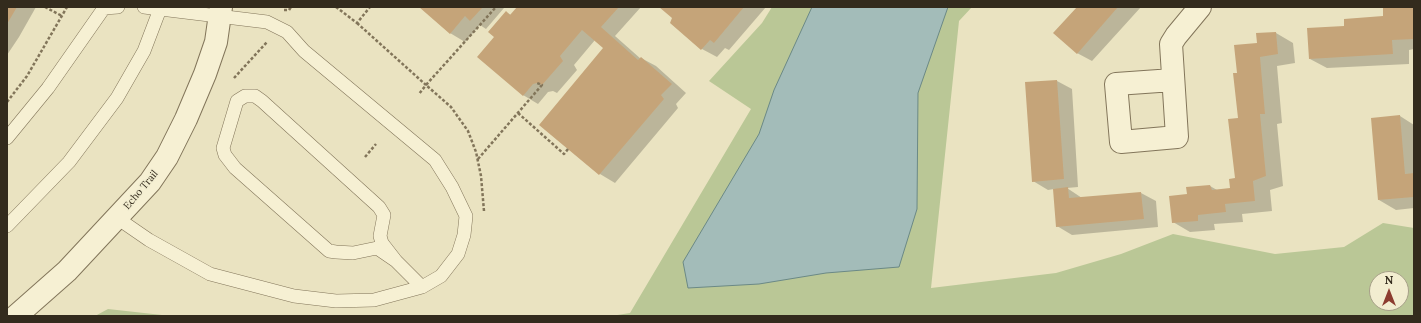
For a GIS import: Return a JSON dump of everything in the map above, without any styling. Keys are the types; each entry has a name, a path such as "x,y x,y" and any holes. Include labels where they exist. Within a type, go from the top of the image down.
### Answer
{"street":[{"path":"1173,80 1171,44 1200,7"},
{"name":"Echo Trail","path":"16,316 67,271 150,182 167,157 186,119 205,74 216,42 220,12"}],"lane":[{"path":"7,138 48,88 104,8 118,7"},
{"path":"117,218 149,240 210,274 294,296 336,301 374,300 422,286 441,276 458,254 464,235 466,216 452,187 435,160 304,50 287,32 267,22 220,12 144,7"},
{"path":"7,226 69,162 117,98 144,50 160,9"},
{"path":"396,262 382,243 380,236 384,215 380,207 262,101 255,96 245,96 237,101 223,148 225,155 235,168 329,251 353,253 377,248 396,262 422,286"}],"path":[{"path":"45,7 62,16"},
{"path":"7,102 27,76 68,7"},
{"path":"336,7 357,23 451,107 462,120 468,131 477,159 481,176 484,212 466,216"},
{"path":"357,23 370,7"},
{"path":"419,94 496,7"},
{"path":"234,78 268,41"},
{"path":"477,159 542,85 537,83"},
{"path":"518,112 564,154 568,150"},
{"path":"365,158 376,144"}],"green space":[{"path":"772,7 972,7 959,21 931,288 1056,273 1121,254 1173,234 1275,254 1344,247 1383,223 1414,228 1414,316 611,316 630,313 751,109 709,81 762,23"},
{"path":"108,309 171,316 95,316"}],"water":[{"path":"812,7 948,7 918,93 917,209 899,267 826,273 759,284 688,288 683,262 759,134 774,90"}],"building":[{"path":"7,7 17,7 7,24"},
{"path":"419,7 483,7 470,21 465,16 450,34"},
{"path":"517,7 619,7 601,27 638,60 641,57 672,84 661,95 664,99 599,175 539,125 603,48 582,30 560,56 563,61 542,85 537,83 533,84 523,96 477,57 494,37 488,32 506,11 510,15"},
{"path":"659,7 744,7 714,43 710,40 701,50 670,23 672,18"},
{"path":"1077,7 1118,7 1077,54 1053,33"},
{"path":"1383,7 1414,7 1414,39 1392,40 1393,54 1309,59 1307,28 1344,26 1344,19 1383,16"},
{"path":"1276,32 1278,54 1260,57 1265,114 1260,114 1266,176 1253,181 1255,201 1225,204 1226,212 1198,215 1198,221 1172,223 1169,196 1187,194 1186,187 1210,185 1212,190 1230,188 1229,179 1235,178 1228,119 1238,118 1233,73 1237,73 1234,45 1257,43 1256,33"},
{"path":"1057,80 1064,179 1032,182 1025,82"},
{"path":"1400,115 1405,174 1414,173 1414,197 1378,200 1371,118"},
{"path":"1068,187 1069,198 1141,192 1144,219 1056,227 1053,189"}]}
